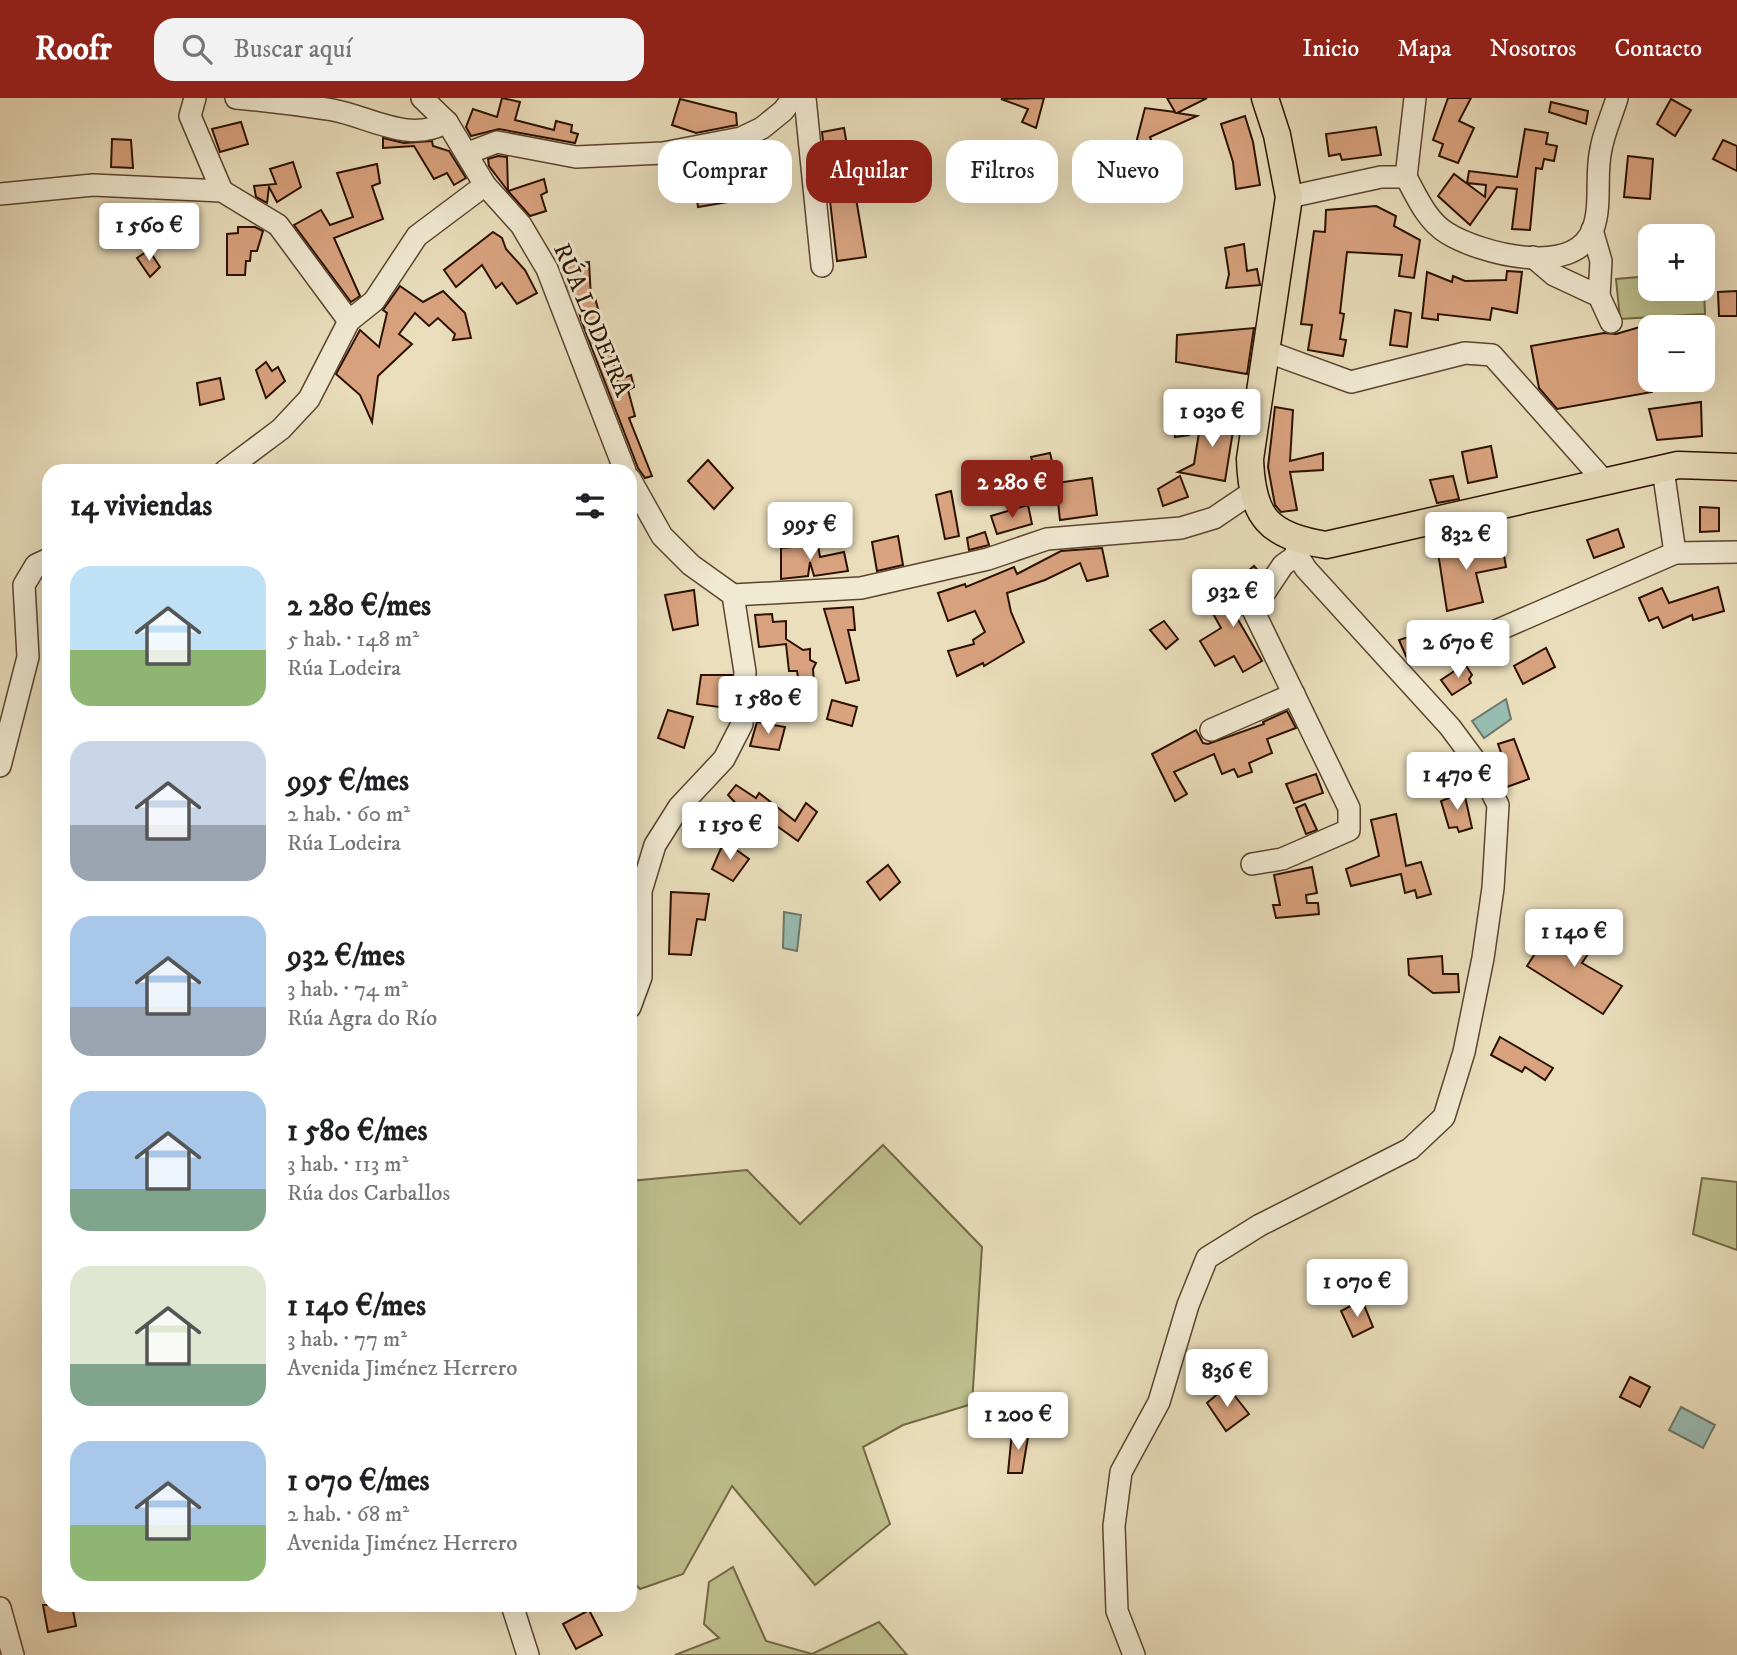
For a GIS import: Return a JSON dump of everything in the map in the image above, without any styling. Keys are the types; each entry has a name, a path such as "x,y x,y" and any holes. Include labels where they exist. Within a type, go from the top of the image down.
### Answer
{"main road":[{"path":"1265,98 1277,135 1289,197 1250,459 1251,493 1265,519 1297,548 1326,545 1678,466 1737,467"}],"street":[{"path":"195,98 190,116 222,191"},
{"path":"236,98 356,114 381,127 433,130 447,122"},
{"name":"RÚA LODEIRA","path":"422,98 447,122 485,185 521,225 547,269 622,464"},
{"path":"468,153 498,142 576,157 663,153 741,138 762,128 783,111 793,98"},
{"path":"805,98 822,266"},
{"path":"1415,98 1406,177 1423,209 1446,232 1512,258 1552,257 1579,248 1592,230"},
{"path":"1611,322 1599,296 1601,261 1592,230 1601,150 1617,98"},
{"path":"1289,197 1381,177 1406,177"},
{"path":"234,464 281,429 309,399 349,320 374,301 418,236 485,185"},
{"path":"0,194 93,186 222,191 278,225 349,320"},
{"path":"1533,257 1554,275 1599,296"},
{"path":"1266,351 1351,382 1465,353 1492,355 1604,481"},
{"path":"1663,469 1675,553"},
{"path":"637,491 662,536 691,565 733,595 861,588 988,559 1047,539 1181,528 1214,518 1251,493"},
{"path":"1134,1655 1117,1611 1114,1526 1121,1472 1159,1402 1188,1305 1207,1258 1259,1225 1410,1149 1444,1117 1464,1052 1485,946 1493,888 1498,805 1479,766 1450,727 1306,569 1297,548 1253,610 1349,808 1349,830 1282,859 1252,864"},
{"path":"1466,645 1675,553 1737,552"},
{"path":"0,766 28,657 24,585 36,565 42,562"},
{"path":"637,988 641,977 641,891 655,845 679,807 724,759 742,724 745,672 733,595"},
{"path":"1211,730 1294,694"},
{"path":"0,1608 13,1655"},
{"path":"514,1612 528,1655"}],"green space":[{"path":"1638,277 1638,301 1704,301 1705,314 1638,315 1638,318 1620,319 1616,279"},
{"path":"883,1145 982,1247 972,1404 903,1425 863,1447 890,1524 815,1585 732,1486 683,1574 640,1589 637,1586 637,1180 747,1170 800,1224"},
{"path":"1702,1178 1737,1182 1737,1250 1693,1234"},
{"path":"733,1567 766,1641 812,1654 879,1622 907,1655 675,1655 719,1638 704,1624 709,1582"}],"water":[{"path":"1506,699 1511,719 1484,738 1472,721"},
{"path":"784,912 801,915 797,951 783,948"},
{"path":"1681,1407 1715,1425 1703,1448 1669,1430"}],"building":[{"path":"502,98 520,102 515,120 554,130 556,121 572,125 571,132 578,134 575,143 499,129 471,136 466,127 473,109 497,117"},
{"path":"1044,98 1036,128 1022,122 1028,109 1001,99"},
{"path":"1167,98 1207,98 1177,113 1197,116 1150,137 1151,140 1137,140 1145,108 1175,112"},
{"path":"1448,98 1471,98 1459,121 1474,128 1458,163 1439,156 1443,144 1433,140"},
{"path":"680,99 736,113 737,125 696,133 672,125"},
{"path":"1671,99 1691,110 1675,136 1657,124"},
{"path":"1551,102 1588,111 1586,124 1549,112"},
{"path":"1245,116 1253,142 1260,185 1236,189 1233,162 1221,124"},
{"path":"241,122 248,144 220,152 212,129"},
{"path":"1376,127 1381,155 1342,160 1340,154 1329,156 1326,134"},
{"path":"844,128 846,140 823,140 822,132"},
{"path":"1525,129 1548,133 1546,144 1557,146 1554,161 1544,159 1542,169 1536,168 1530,230 1512,229 1517,189 1497,187 1470,225 1438,196 1454,174 1485,197 1486,185 1467,183 1469,171 1517,177"},
{"path":"383,138 404,143 432,141 433,146 449,151 466,178 454,185 447,173 434,179 414,146 383,148"},
{"path":"112,139 131,140 133,168 111,167"},
{"path":"1723,140 1737,146 1737,171 1713,159"},
{"path":"1628,156 1653,159 1650,199 1624,197"},
{"path":"507,157 508,191 489,166 488,159"},
{"path":"293,162 301,187 277,202 269,187 267,203 256,197 254,186 276,184 270,169"},
{"path":"377,164 380,183 372,186 383,219 334,238 360,296 351,302 294,225 321,210 330,225 353,217 337,173"},
{"path":"544,179 547,192 541,195 546,211 530,216 508,191"},
{"path":"697,203 722,203 698,207"},
{"path":"830,203 857,203 866,257 837,261"},
{"path":"1376,206 1396,216 1394,226 1420,240 1414,278 1399,276 1402,255 1347,252 1340,313 1344,314 1340,339 1346,340 1343,356 1308,350 1312,325 1301,324 1314,231 1325,232 1326,210"},
{"path":"238,227 255,227 263,231 257,251 251,251 250,261 246,261 245,275 227,275 227,234 238,233"},
{"path":"493,232 502,238 506,249 525,270 537,293 517,304 502,283 496,288 482,265 456,287 444,270"},
{"path":"1244,244 1247,271 1257,269 1260,285 1226,288 1229,274 1225,248"},
{"path":"149,250 160,267 150,277 137,258"},
{"path":"589,262 591,298 595,298 618,380 631,375 634,387 628,390 635,416 629,418 652,476 645,478 638,468 581,320 574,292 570,292 566,282 566,264"},
{"path":"1507,271 1522,272 1517,313 1492,308 1490,320 1438,314 1438,320 1422,318 1427,272 1452,282 1453,276 1465,281 1506,280"},
{"path":"400,286 423,302 443,291 465,313 471,338 453,340 455,334 438,318 429,326 415,313 399,334 412,344 378,376 372,422 360,395 336,374 360,330 379,347 387,313 383,310"},
{"path":"1737,291 1737,316 1719,316 1718,292"},
{"path":"1395,310 1411,313 1407,347 1390,345"},
{"path":"1254,328 1247,374 1176,362 1177,335"},
{"path":"1638,328 1638,392 1652,392 1557,409 1539,388 1531,346 1604,333 1616,334"},
{"path":"266,362 272,371 278,367 285,381 266,398 256,370"},
{"path":"220,378 224,399 200,405 197,383"},
{"path":"1175,396 1192,397 1189,435 1175,437"},
{"path":"1701,402 1702,436 1657,440 1649,409"},
{"path":"1275,407 1293,410 1290,461 1323,453 1323,470 1290,472 1297,510 1281,512 1275,505 1268,467"},
{"path":"1228,413 1226,429 1233,431 1225,481 1178,472 1194,464 1201,420"},
{"path":"1491,446 1497,477 1468,483 1462,452"},
{"path":"1050,453 1057,483 1092,478 1097,515 1060,520 1056,485 1042,488 1031,457"},
{"path":"708,460 733,488 714,509 688,481"},
{"path":"1180,476 1188,497 1163,506 1158,489"},
{"path":"1453,476 1459,499 1437,503 1430,480"},
{"path":"951,491 959,536 945,539 936,495"},
{"path":"1028,505 1032,524 997,534 991,516"},
{"path":"1700,507 1719,508 1719,531 1700,532"},
{"path":"1618,529 1624,547 1594,558 1587,540"},
{"path":"985,532 989,545 969,550 967,538"},
{"path":"898,536 903,565 877,571 872,542"},
{"path":"1460,540 1463,552 1502,544 1506,567 1476,573 1483,602 1447,611 1437,546"},
{"path":"818,545 820,557 844,552 848,571 814,576 810,562 808,576 781,579 781,548"},
{"path":"1102,548 1108,576 1087,581 1080,563 1045,580 1007,593 1011,612 1024,642 984,666 983,663 957,676 948,651 974,644 973,640 985,632 975,611 948,621 938,593 965,584 966,587 1014,567 1017,574 1061,551"},
{"path":"1254,566 1261,574 1242,603 1241,615 1237,618 1262,661 1243,672 1234,656 1215,666 1200,641 1221,628 1211,610 1222,604 1243,582 1240,578"},
{"path":"1718,587 1724,611 1693,620 1692,615 1663,628 1658,617 1649,621 1639,598 1662,588 1669,603"},
{"path":"694,590 698,625 673,630 665,595"},
{"path":"853,607 855,630 848,630 859,680 846,683 824,609"},
{"path":"772,614 773,622 786,621 786,639 803,650 810,649 810,660 816,663 813,669 814,683 799,683 797,671 789,671 786,644 759,647 755,615"},
{"path":"1164,621 1178,639 1166,649 1150,630"},
{"path":"1429,630 1437,653 1409,663 1399,640"},
{"path":"1546,648 1555,667 1523,684 1514,666"},
{"path":"1465,664 1472,675 1469,679 1471,683 1452,695 1441,680"},
{"path":"701,675 732,675 726,708 697,704"},
{"path":"832,700 857,707 852,726 827,719"},
{"path":"668,710 693,717 684,748 658,738"},
{"path":"1287,711 1296,728 1267,739 1272,753 1249,763 1252,772 1238,777 1234,769 1222,774 1214,754 1174,772 1187,794 1175,801 1152,754 1196,730 1203,743 1208,744 1264,724 1263,722"},
{"path":"757,722 785,727 779,750 750,746"},
{"path":"1514,739 1529,779 1504,788 1495,764 1504,761 1498,744"},
{"path":"1316,774 1323,793 1294,803 1286,784"},
{"path":"736,785 756,798 759,793 795,821 806,803 817,812 798,841 770,821 766,826 741,809 728,795"},
{"path":"1464,792 1472,828 1459,832 1457,827 1449,828 1441,801"},
{"path":"1305,804 1317,830 1306,834 1296,808"},
{"path":"1396,814 1406,866 1421,862 1431,894 1417,898 1415,890 1405,893 1401,874 1351,886 1346,869 1379,856 1371,820"},
{"path":"724,841 749,859 733,881 712,869"},
{"path":"888,865 900,882 880,900 867,882"},
{"path":"1312,867 1317,893 1306,895 1307,903 1318,903 1319,914 1276,918 1273,905 1280,905 1274,875"},
{"path":"671,892 709,894 705,920 697,919 691,955 669,954"},
{"path":"1569,917 1584,928 1576,941 1590,951 1582,963 1622,986 1603,1014 1527,966 1542,943 1548,947"},
{"path":"1442,956 1443,974 1458,974 1459,992 1433,993 1409,975 1408,959"},
{"path":"1500,1037 1553,1068 1545,1080 1525,1067 1522,1072 1491,1055"},
{"path":"1362,1300 1373,1327 1353,1337 1341,1311"},
{"path":"1630,1377 1650,1387 1640,1407 1620,1397"},
{"path":"1227,1386 1249,1414 1226,1431 1207,1403"},
{"path":"1029,1431 1022,1473 1008,1473 1012,1432"},
{"path":"44,1612 73,1612 76,1626 48,1632"},
{"path":"590,1612 602,1635 576,1649 563,1624"}]}
